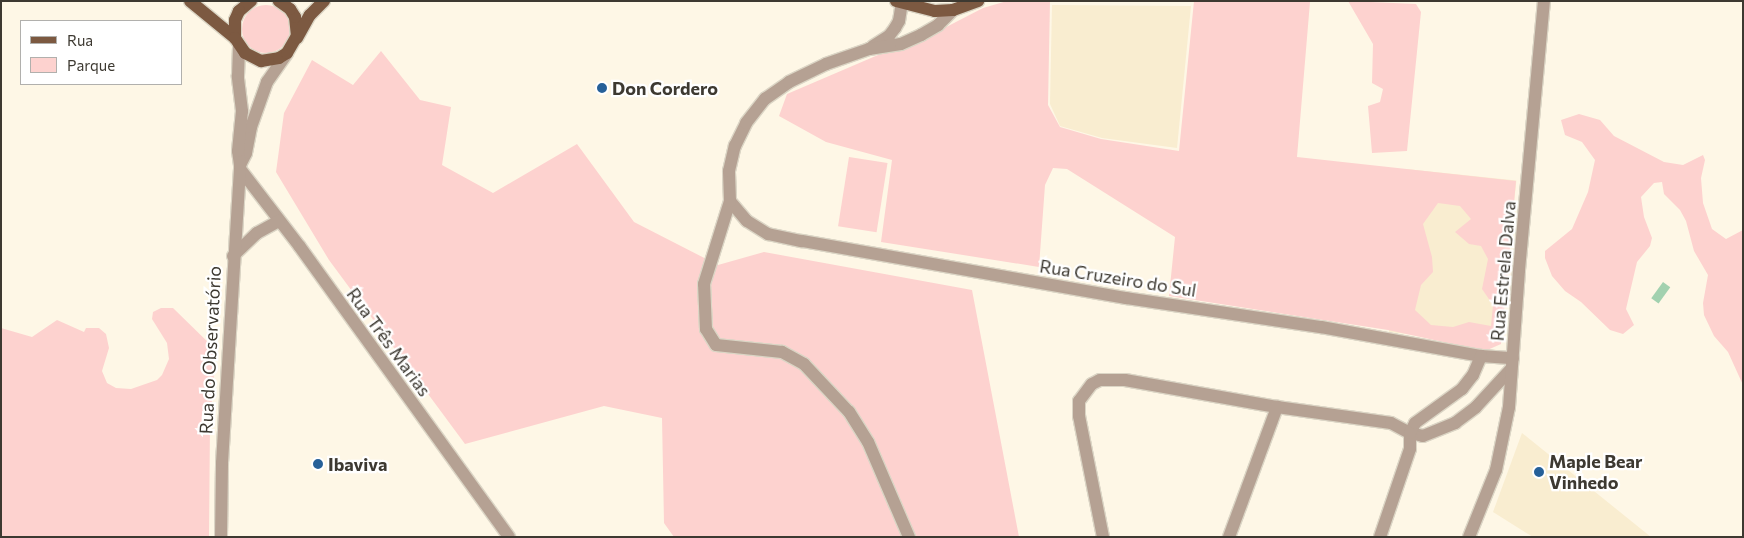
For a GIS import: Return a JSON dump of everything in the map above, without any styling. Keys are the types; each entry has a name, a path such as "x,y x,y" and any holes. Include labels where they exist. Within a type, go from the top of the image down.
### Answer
{"main road":[{"path":"190,1 237,42 245,53 261,61 280,58 290,49 310,15 324,1"},
{"path":"237,42 235,20 239,11 251,1"},
{"path":"280,1 290,9 295,17 297,26 290,49"},
{"path":"896,1 935,11 978,1"}],"street":[{"name":"Rua Estrela Dalva","path":"1469,537 1496,470 1504,440 1509,407 1519,270 1544,1"},
{"path":"869,49 889,36 895,28 899,21 902,2"},
{"path":"909,537 868,442 849,412 824,383 804,364 782,352 716,345 706,329 704,284 730,201 729,171 735,146 746,123 765,99 789,82 826,64 869,49 901,44 921,35 938,25 960,6"},
{"name":"Rua do Observatório","path":"221,537 222,463 233,256 240,167 238,151 242,110 237,42"},
{"name":"Rua do Observatório","path":"240,167 246,153 250,127 267,82 290,49"},
{"name":"Rua Três Marias","path":"240,167 509,537"},
{"name":"Rua Cruzeiro do Sul","path":"730,201 747,221 768,234 1126,298 1321,327 1481,356 1512,364"},
{"path":"233,256 257,232 279,221"},
{"path":"1380,537 1410,449 1410,433 1415,424 1462,389 1473,375 1481,356"},
{"path":"1103,537 1079,416 1079,401 1092,384 1100,380 1111,378 1125,380 1277,407 1391,423 1410,433 1423,436 1454,423 1476,407 1512,364"},
{"path":"1230,537 1277,407"}],"shaded area":[{"path":"1052,5 1191,6 1177,148 1102,138 1060,126 1050,104"},
{"path":"1406,169 1516,181 1499,344 1389,332"},
{"path":"1663,282 1670,287 1659,303 1651,298"},
{"name":"Maple Bear Vinhedo","path":"1522,433 1651,537 1533,537 1493,512"}],"green space":[{"path":"1007,1 1050,1 1048,105 1060,127 1101,139 1179,151 1194,1 1310,2 1297,157 1516,181 1501,344 1485,351 1388,330 1169,296 1175,237 1067,169 1053,168 1045,185 1039,267 881,242 892,160 826,142 779,116 787,94 878,55 925,38 983,8","holes":["1438,203 1460,206 1471,219 1455,232 1469,244 1481,246 1488,259 1482,289 1493,305 1491,326 1469,322 1453,327 1431,325 1415,310 1421,285 1433,272 1432,257 1423,224"]},
{"path":"1348,1 1416,4 1421,12 1407,151 1372,153 1368,106 1380,102 1383,89 1372,83 1373,44"},
{"path":"261,5 271,5 280,9 286,15 289,20 289,38 280,49 271,53 261,53 252,49 246,43 242,34 242,24 246,15 252,9"},
{"path":"381,51 420,100 451,107 442,165 493,193 577,144 634,222 718,265 764,252 972,290 1019,537 674,537 664,523 662,418 604,406 465,444 329,260 276,172 284,113 312,60 353,85"},
{"path":"1579,114 1600,120 1614,136 1664,162 1683,165 1703,155 1705,160 1701,178 1703,203 1712,229 1726,239 1743,230 1743,385 1728,352 1714,336 1704,315 1703,303 1708,275 1694,251 1686,221 1680,210 1664,194 1662,182 1654,183 1641,197 1644,217 1652,238 1650,246 1637,262 1626,309 1634,325 1623,334 1610,330 1581,302 1565,291 1552,276 1545,258 1545,251 1572,229 1588,192 1595,160 1582,142 1565,135 1561,120"},
{"path":"849,157 888,163 877,232 838,226"},
{"path":"161,308 173,308 216,350 210,423 209,537 1,537 1,328 32,337 57,320 84,332 86,328 99,328 106,334 109,348 102,371 107,383 116,388 131,389 157,380 162,375 169,359 167,343 152,319 153,312"}],"place":[{"name":"Don Cordero","path":"602,88"},
{"name":"Ibaviva","path":"318,464"},
{"name":"Maple Bear Vinhedo","path":"1539,472"}]}
